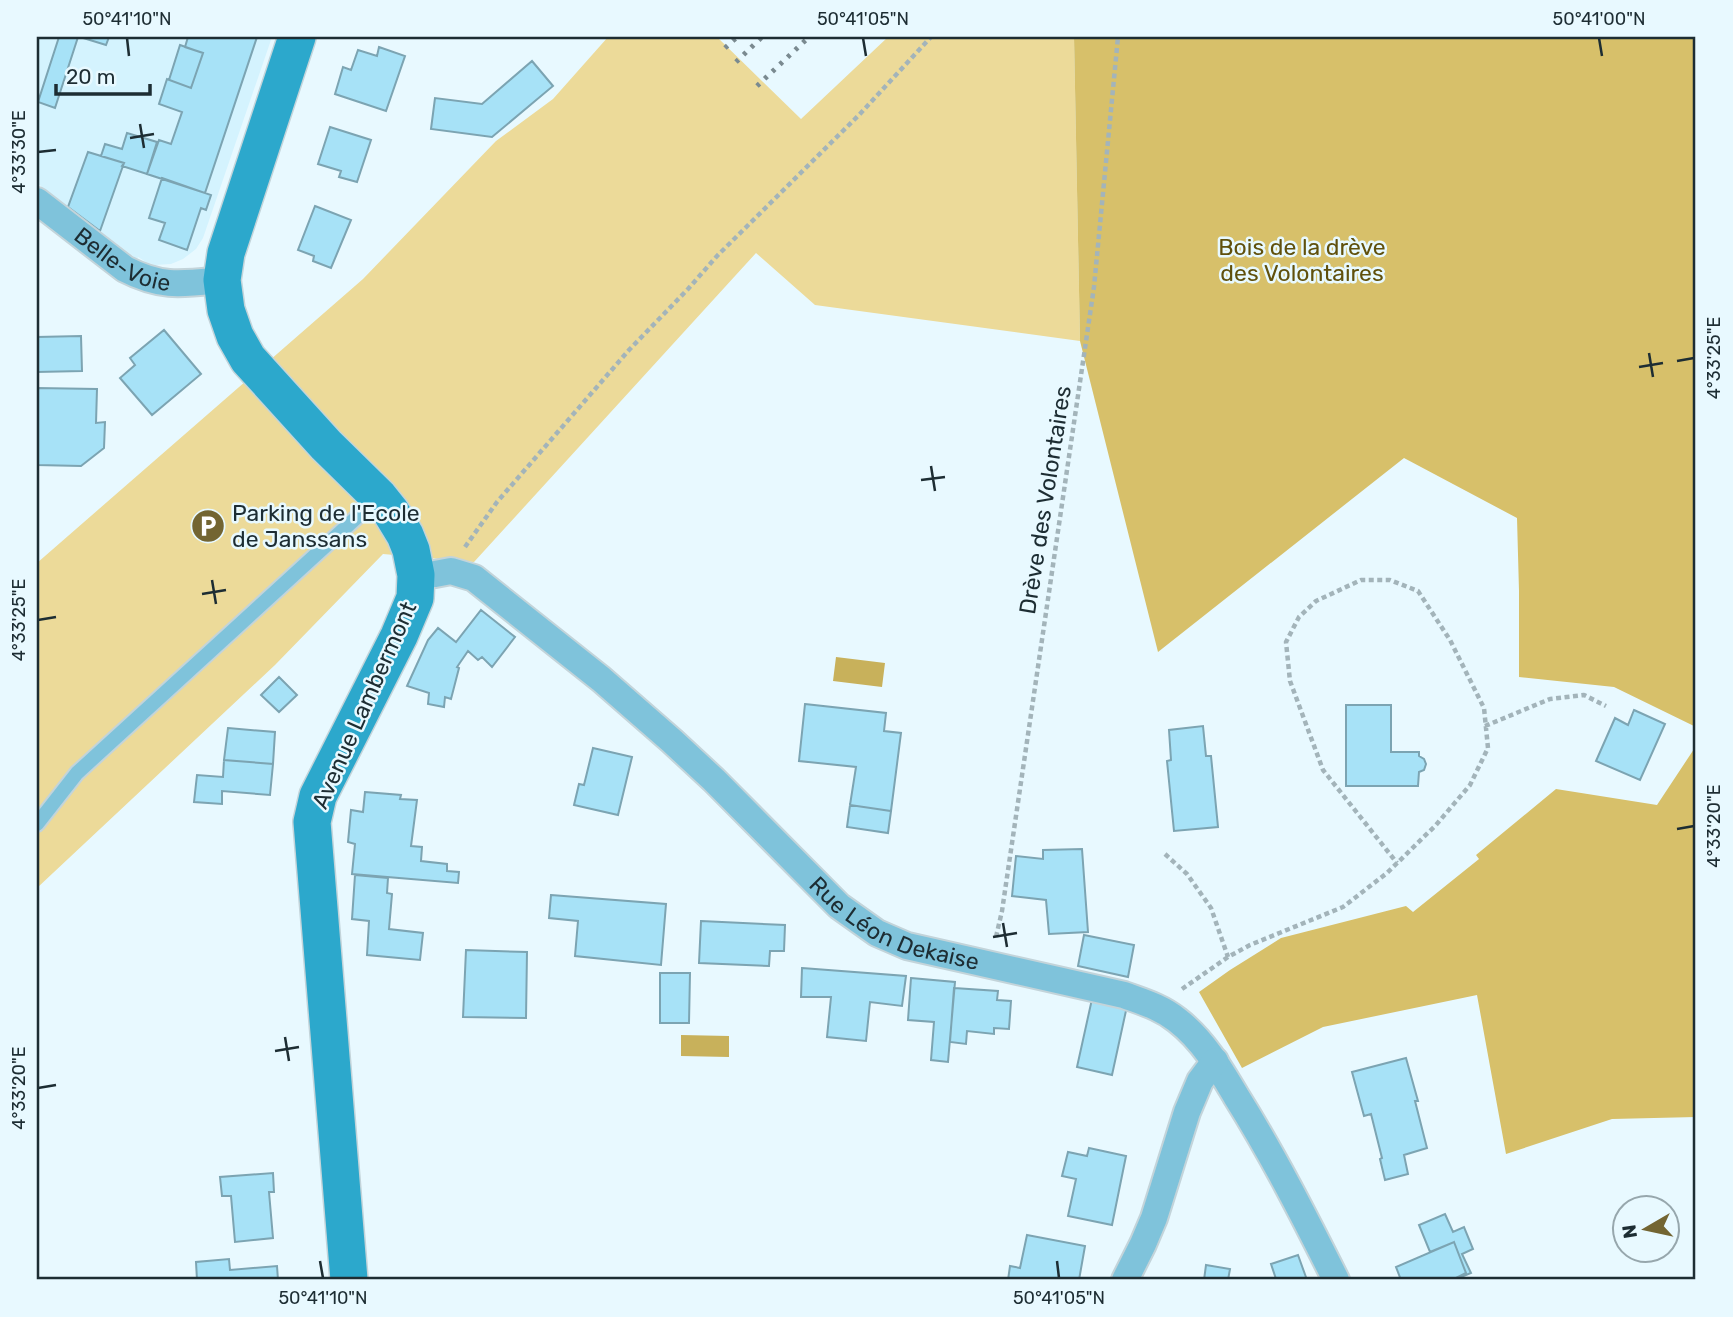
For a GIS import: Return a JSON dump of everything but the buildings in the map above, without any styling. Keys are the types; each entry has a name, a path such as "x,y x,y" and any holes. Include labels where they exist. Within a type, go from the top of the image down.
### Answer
{"street":[{"name":"Avenue Lambermont","path":"297,37 226,253 222,280 226,310 235,336 248,359 379,497 405,535 411,550 434,573 415,598 399,636 318,796 312,822 349,1280"},
{"name":"Belle-Voie","path":"37,201 135,275 162,283 222,280"},
{"name":"Rue Léon Dekaise","path":"434,573 474,578 611,688 706,772 839,906 877,933 907,946 1124,995 1158,1007 1179,1021 1199,1040 1215,1061 1252,1121 1336,1280"},
{"path":"1125,1280 1154,1218 1187,1112 1200,1081 1215,1061"}],"lane":[{"path":"37,824 77,773 379,497"}],"path":[{"path":"434,573 470,537 496,502 629,350 769,203 859,115 931,37"},
{"name":"Drève des Volontaires","path":"990,965 1002,911 1094,287 1118,37"},
{"path":"1158,1007 1228,957 1250,945 1343,907 1387,873 1436,825 1470,785 1488,748 1484,708 1450,640 1418,591 1390,580 1361,580 1316,601 1299,617 1286,642 1290,681 1323,770 1397,863"},
{"path":"1485,726 1550,699 1584,695 1606,706"},
{"path":"1165,854 1187,874 1211,908 1228,957"}],"shaded area":[{"path":"37,37 272,37 203,238 196,249 183,259 171,264 155,265 138,257 137,259 37,183"},
{"path":"608,37 717,37 801,119 888,37 1074,37 1080,341 815,305 756,253 474,562 383,554 275,665 37,888 37,563 363,279 496,141 553,99"},
{"path":"836,657 885,663 882,687 833,681"},
{"path":"681,1035 729,1036 729,1057 681,1056"}],"green space":[{"name":"Bois de la drève des Volontaires","path":"1074,37 1696,37 1696,727 1614,687 1519,677 1517,518 1404,458 1158,652 1080,341"},
{"path":"1696,746 1696,1117 1612,1119 1506,1154 1477,995 1323,1027 1242,1068 1199,992 1230,970 1281,938 1406,906 1413,912 1479,859 1476,855 1556,789 1657,805"}],"railway":[{"path":"725,48 737,37"},
{"path":"736,62 762,37"},
{"path":"757,86 809,37"}],"place":[{"name":"Parking de l'Ecole de Janssans","path":"208,526"}]}
